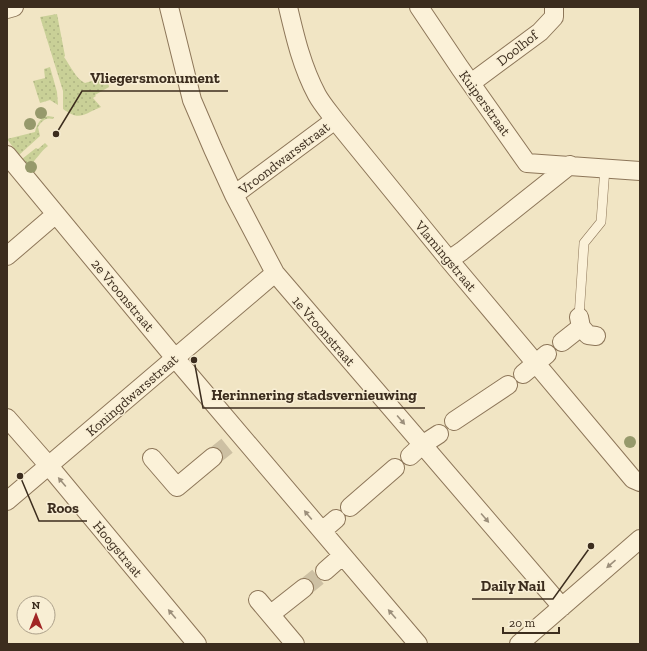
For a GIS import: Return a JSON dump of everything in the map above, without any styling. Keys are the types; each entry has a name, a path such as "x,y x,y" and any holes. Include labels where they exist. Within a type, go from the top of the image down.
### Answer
{"street":[{"path":"7,9 14,7"},
{"name":"1e Vroonstraat","path":"169,7 192,100 212,149 274,273 416,451 562,607"},
{"name":"Vlamingstraat","path":"288,7 306,73 318,96 335,120 536,364 633,479 640,482"},
{"name":"Kuiperstraat","path":"419,7 527,163 570,165"},
{"name":"Doolhof","path":"471,83 540,32 554,17 554,7"},
{"name":"Vroondwarsstraat","path":"234,195 335,120"},
{"name":"2e Vroonstraat","path":"7,155 175,358 234,440 322,531 418,644"},
{"path":"449,260 570,165 640,171"},
{"path":"7,256 56,214"},
{"name":"Koningdwarsstraat","path":"7,501 274,273"},
{"path":"562,342 586,327"},
{"path":"454,421 508,385"},
{"name":"Hoogstraat","path":"7,418 49,466 197,644"},
{"path":"416,451 439,434"},
{"path":"152,458 177,487 213,457"},
{"path":"350,507 396,468"},
{"path":"322,531 336,519"},
{"path":"519,644 640,539"},
{"path":"325,571 342,556"},
{"path":"271,614 304,588"},
{"path":"258,600 295,644"}],"lane":[{"path":"586,327 584,244 601,222 605,168"}],"green space":[{"path":"57,14 64,57 76,75 85,83 102,78 108,82 109,87 95,95 96,96 93,98 101,107 81,116 73,115 63,109 63,91 40,17"},
{"path":"50,67 57,92 58,105 50,100 40,103 33,81 45,78 44,69"},
{"path":"48,116 54,117 53,119 46,119 42,121 38,127 40,136 19,155 7,139 35,132 39,122"},
{"path":"45,143 48,146 29,167 22,159"}],"tunnel":[{"path":"213,457 228,445"},
{"path":"304,588 325,571"}],"place":[{"name":"Vliegersmonument","path":"56,134"},
{"name":"Herinnering stadsvernieuwing","path":"194,360"},
{"name":"Roos","path":"20,476"},
{"name":"Daily Nail","path":"591,546"}]}
